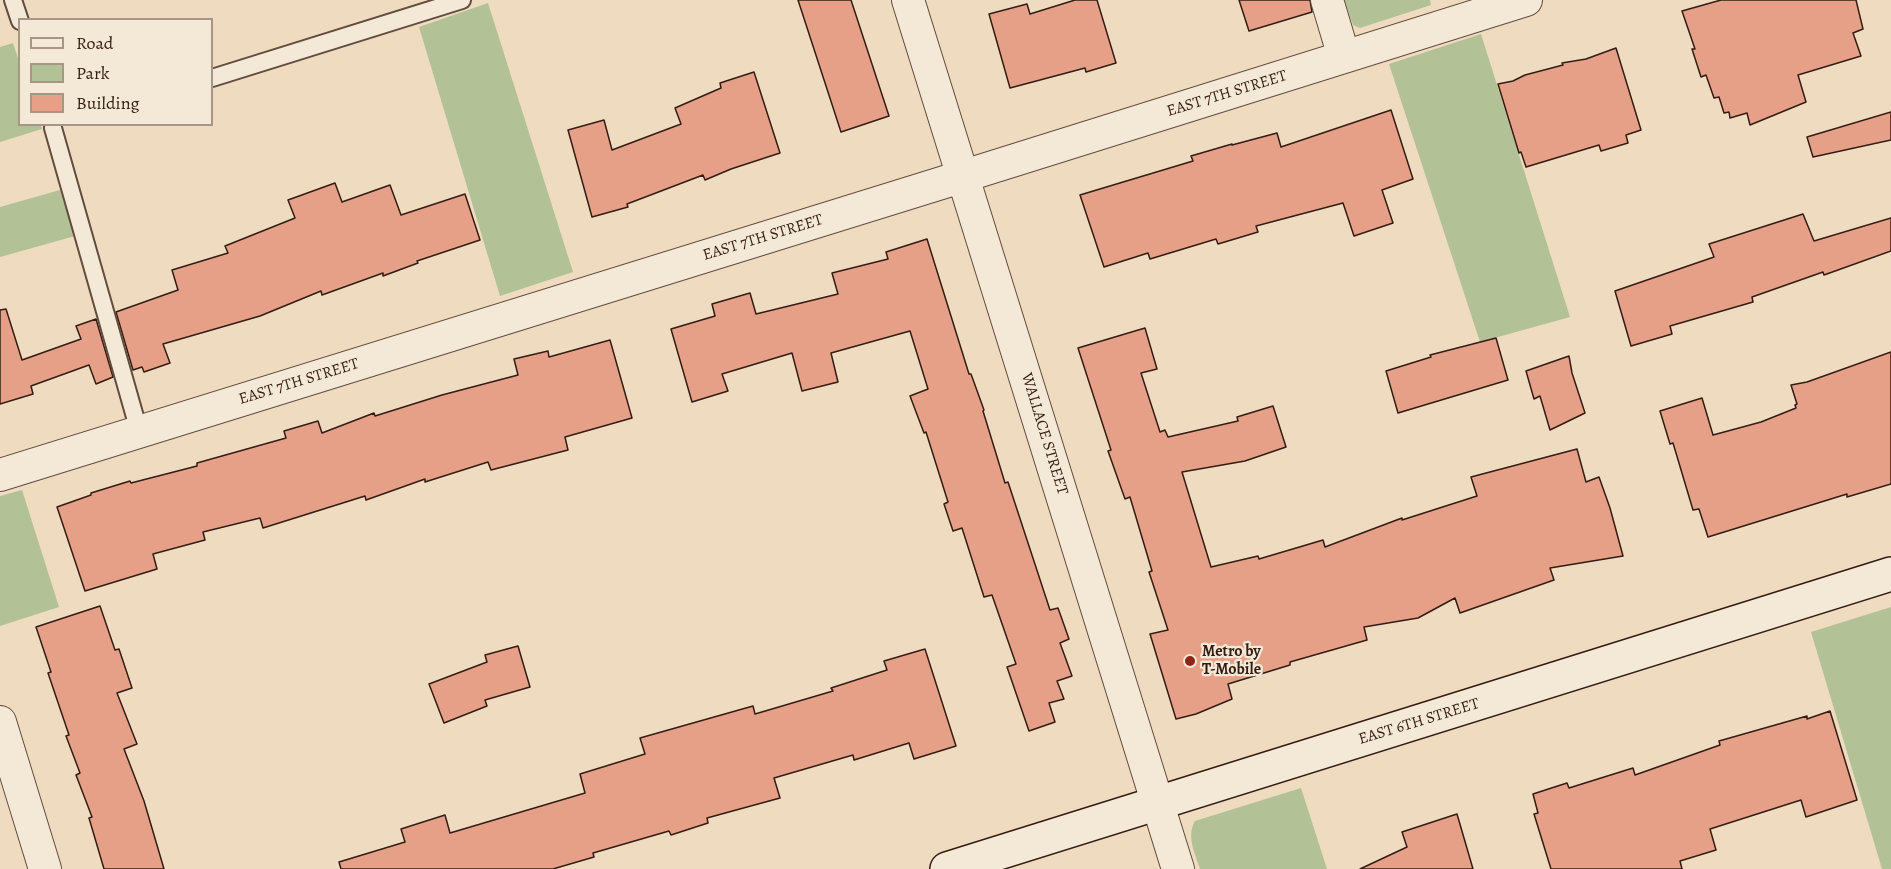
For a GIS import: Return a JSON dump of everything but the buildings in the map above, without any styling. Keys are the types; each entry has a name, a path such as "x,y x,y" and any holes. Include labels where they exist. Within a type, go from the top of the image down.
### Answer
{"main road":[{"name":"EAST 6TH STREET","path":"947,869 1891,574"}],"street":[{"name":"WALLACE STREET","path":"908,0 1178,869"},
{"path":"1327,0 1344,57"},
{"name":"EAST 7TH STREET","path":"0,474 1526,0"},
{"path":"0,722 45,869"}],"lane":[{"path":"13,0 19,18"},
{"path":"213,78 462,0"},
{"path":"57,126 140,431"}],"green space":[{"path":"1344,0 1430,0 1431,5 1360,28 1353,25"},
{"path":"488,3 573,272 500,296 419,27"},
{"path":"1481,34 1570,317 1480,342 1389,64"},
{"path":"13,43 18,58 18,126 41,126 42,129 0,142 0,47"},
{"path":"60,190 75,236 0,257 0,207"},
{"path":"22,490 59,607 0,626 0,496"},
{"path":"1891,607 1891,869 1882,869 1811,632"},
{"path":"1301,788 1327,869 1200,869 1191,839 1195,821"}],"place":[{"name":"Metro by T-Mobile","path":"1190,661"}]}
